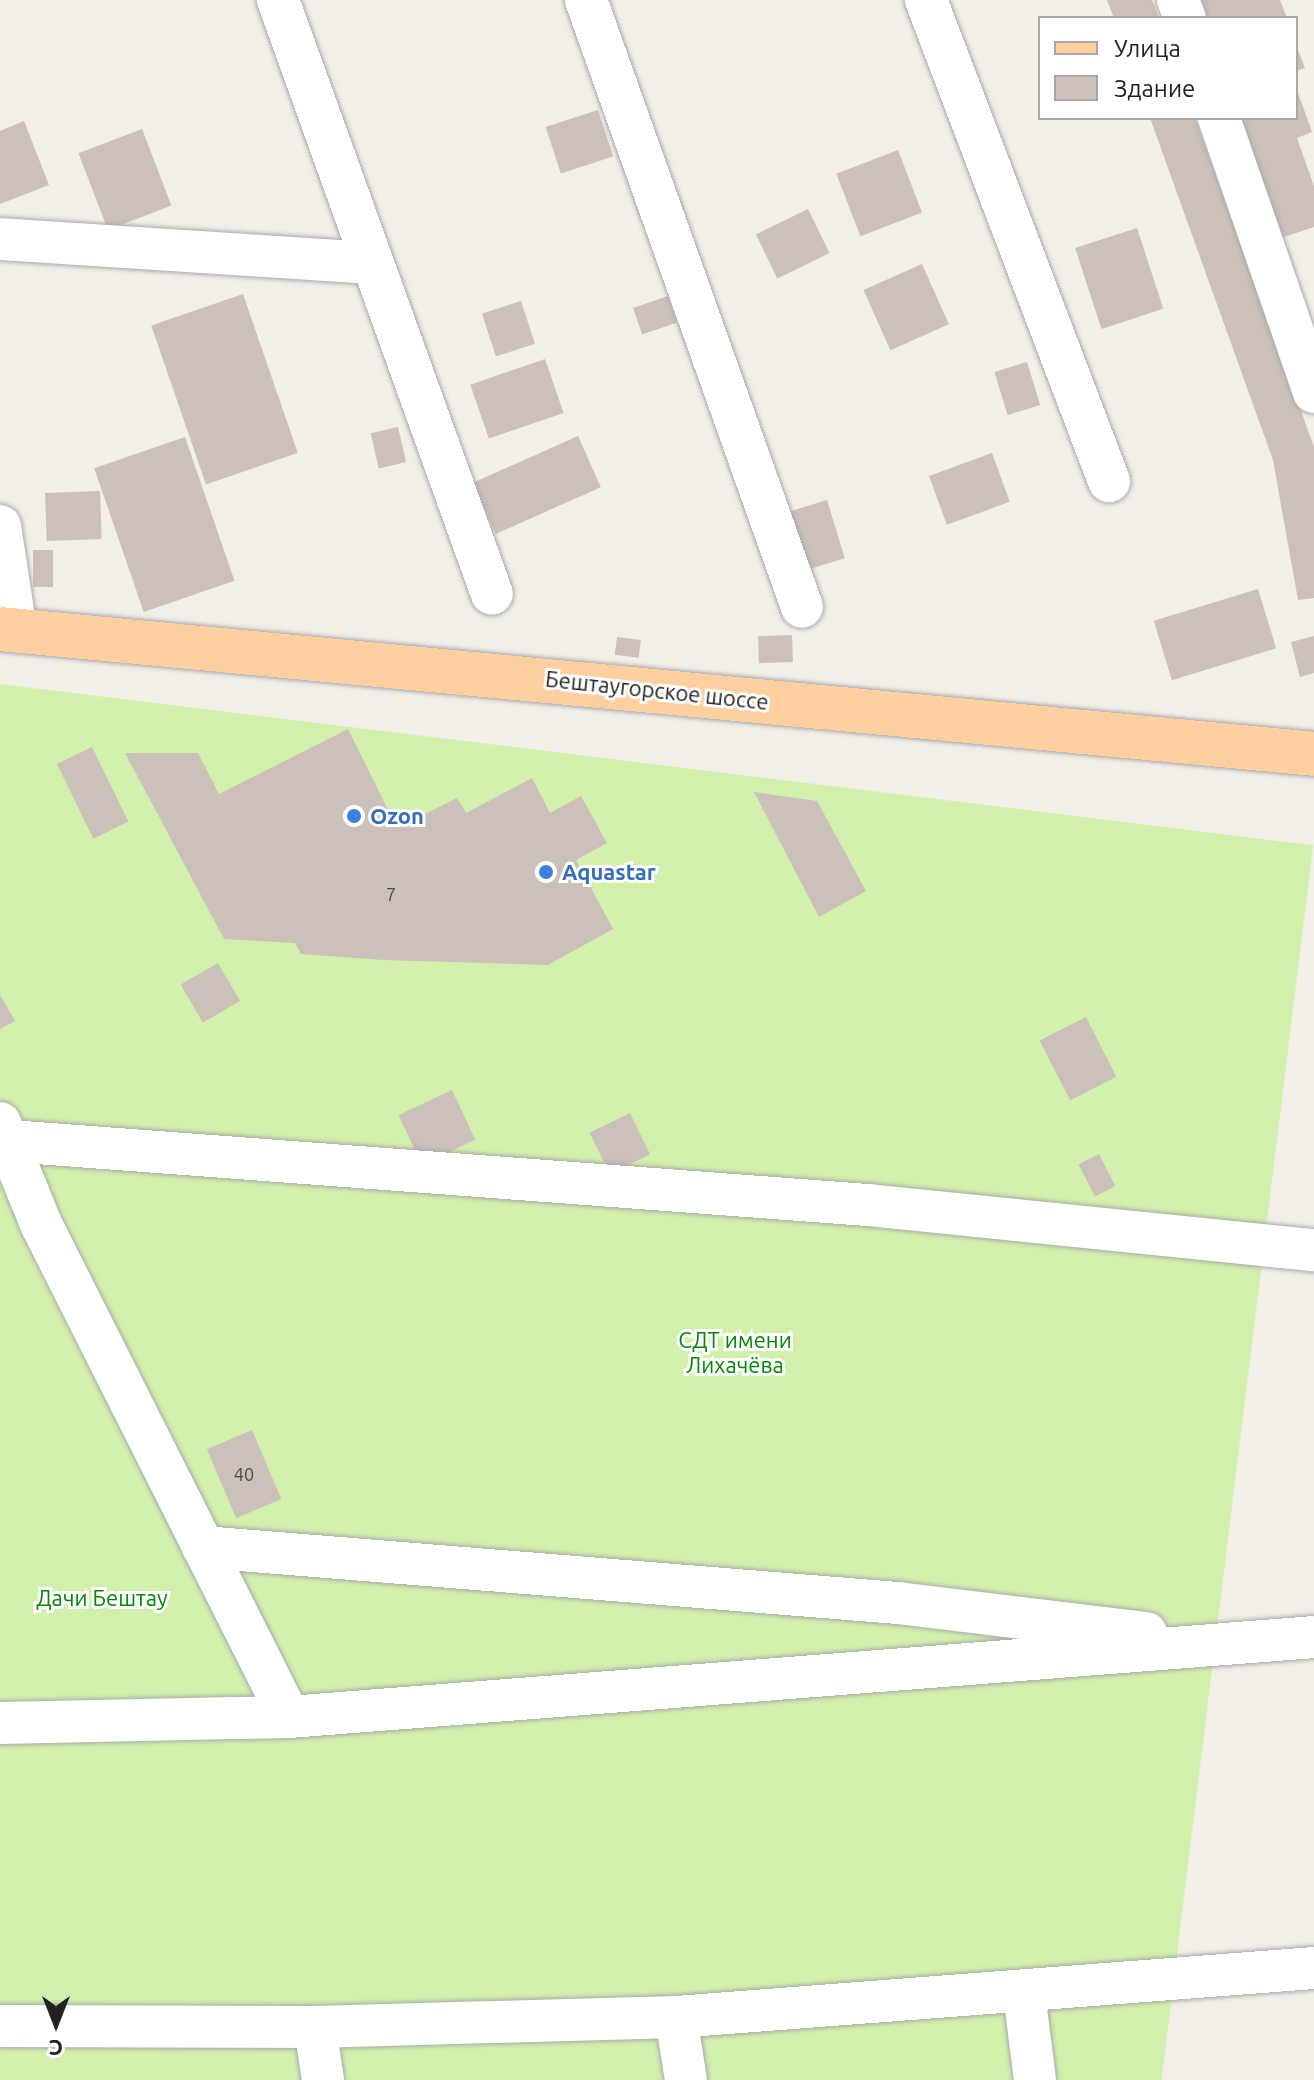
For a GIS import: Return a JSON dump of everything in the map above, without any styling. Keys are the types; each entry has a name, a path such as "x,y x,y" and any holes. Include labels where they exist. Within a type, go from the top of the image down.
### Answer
{"main road":[{"name":"Бештаугорское шоссе","path":"8,629 1314,754"}],"lane":[{"path":"278,0 492,594"},
{"path":"586,0 802,607"},
{"path":"926,0 1109,481"},
{"path":"1220,120 1314,392"},
{"path":"0,239 371,263"},
{"path":"0,526 8,629"},
{"path":"289,1717 41,1224 5,1132 868,1205 1314,1250"},
{"path":"203,1547 898,1603 1221,1646"},
{"path":"0,1723 289,1717 1314,1637"},
{"path":"0,2026 315,2027 676,2017 1024,1993 1314,1968"},
{"path":"1024,1993 1035,2080"},
{"path":"676,2017 686,2080"},
{"path":"315,2027 323,2080"}],"green space":[{"name":"СДТ имени Лихачёва","path":"0,684 1313,845 1162,2080 0,2080"}],"building":[{"path":"1107,0 1152,0 1158,16 1113,16"},
{"path":"1196,0 1280,0 1286,16 1202,16"},
{"path":"1298,50 1305,68 1298,70"},
{"path":"1298,93 1312,132 1297,138 1314,186 1314,227 1278,239 1238,120 1298,120"},
{"path":"598,110 613,157 561,174 546,127"},
{"path":"1151,120 1196,120 1314,447 1314,598 1298,600 1273,460"},
{"path":"24,121 49,185 0,204 0,131"},
{"path":"142,129 171,206 108,230 79,153"},
{"path":"898,150 922,213 860,236 836,174"},
{"path":"808,209 829,253 777,278 756,234"},
{"path":"1137,228 1163,309 1101,329 1075,248"},
{"path":"922,264 949,324 890,350 864,290"},
{"path":"243,294 298,453 206,484 151,326"},
{"path":"668,296 677,322 642,335 633,308"},
{"path":"521,301 535,344 496,356 482,314"},
{"path":"545,359 564,413 489,439 470,385"},
{"path":"1027,362 1040,405 1008,415 994,372"},
{"path":"398,427 406,462 379,468 371,433"},
{"path":"578,436 601,487 496,534 473,483"},
{"path":"185,437 234,581 144,612 94,468"},
{"path":"992,453 1010,502 947,525 929,476"},
{"path":"100,491 102,539 47,541 45,493"},
{"path":"827,500 845,558 806,570 788,512"},
{"path":"33,550 53,550 53,587 33,587"},
{"path":"1258,589 1276,648 1172,680 1154,621"},
{"path":"792,635 793,662 759,663 758,636"},
{"path":"1314,636 1314,673 1300,677 1291,642"},
{"path":"617,637 641,640 639,658 615,655"},
{"path":"348,729 397,828 457,798 466,813 532,778 550,813 581,796 607,843 576,860 613,929 548,965 301,954 295,943 224,939 125,753 198,753 219,794"},
{"path":"92,747 128,822 93,839 57,764"},
{"path":"754,792 817,801 866,891 819,917"},
{"path":"218,963 240,1001 203,1023 181,984"},
{"path":"0,995 15,1021 0,1029"},
{"path":"1086,1017 1116,1077 1070,1100 1040,1041"},
{"path":"452,1090 475,1140 422,1165 399,1115"},
{"path":"630,1113 650,1154 610,1174 590,1133"},
{"path":"1099,1154 1115,1186 1095,1197 1079,1164"},
{"path":"252,1430 281,1499 236,1518 207,1449"}],"place":[{"name":"Ozon","path":"354,816"},
{"name":"Aquastar","path":"546,872"}],"park label":[{"name":"Дачи Бештау","path":"102,1598"}]}
